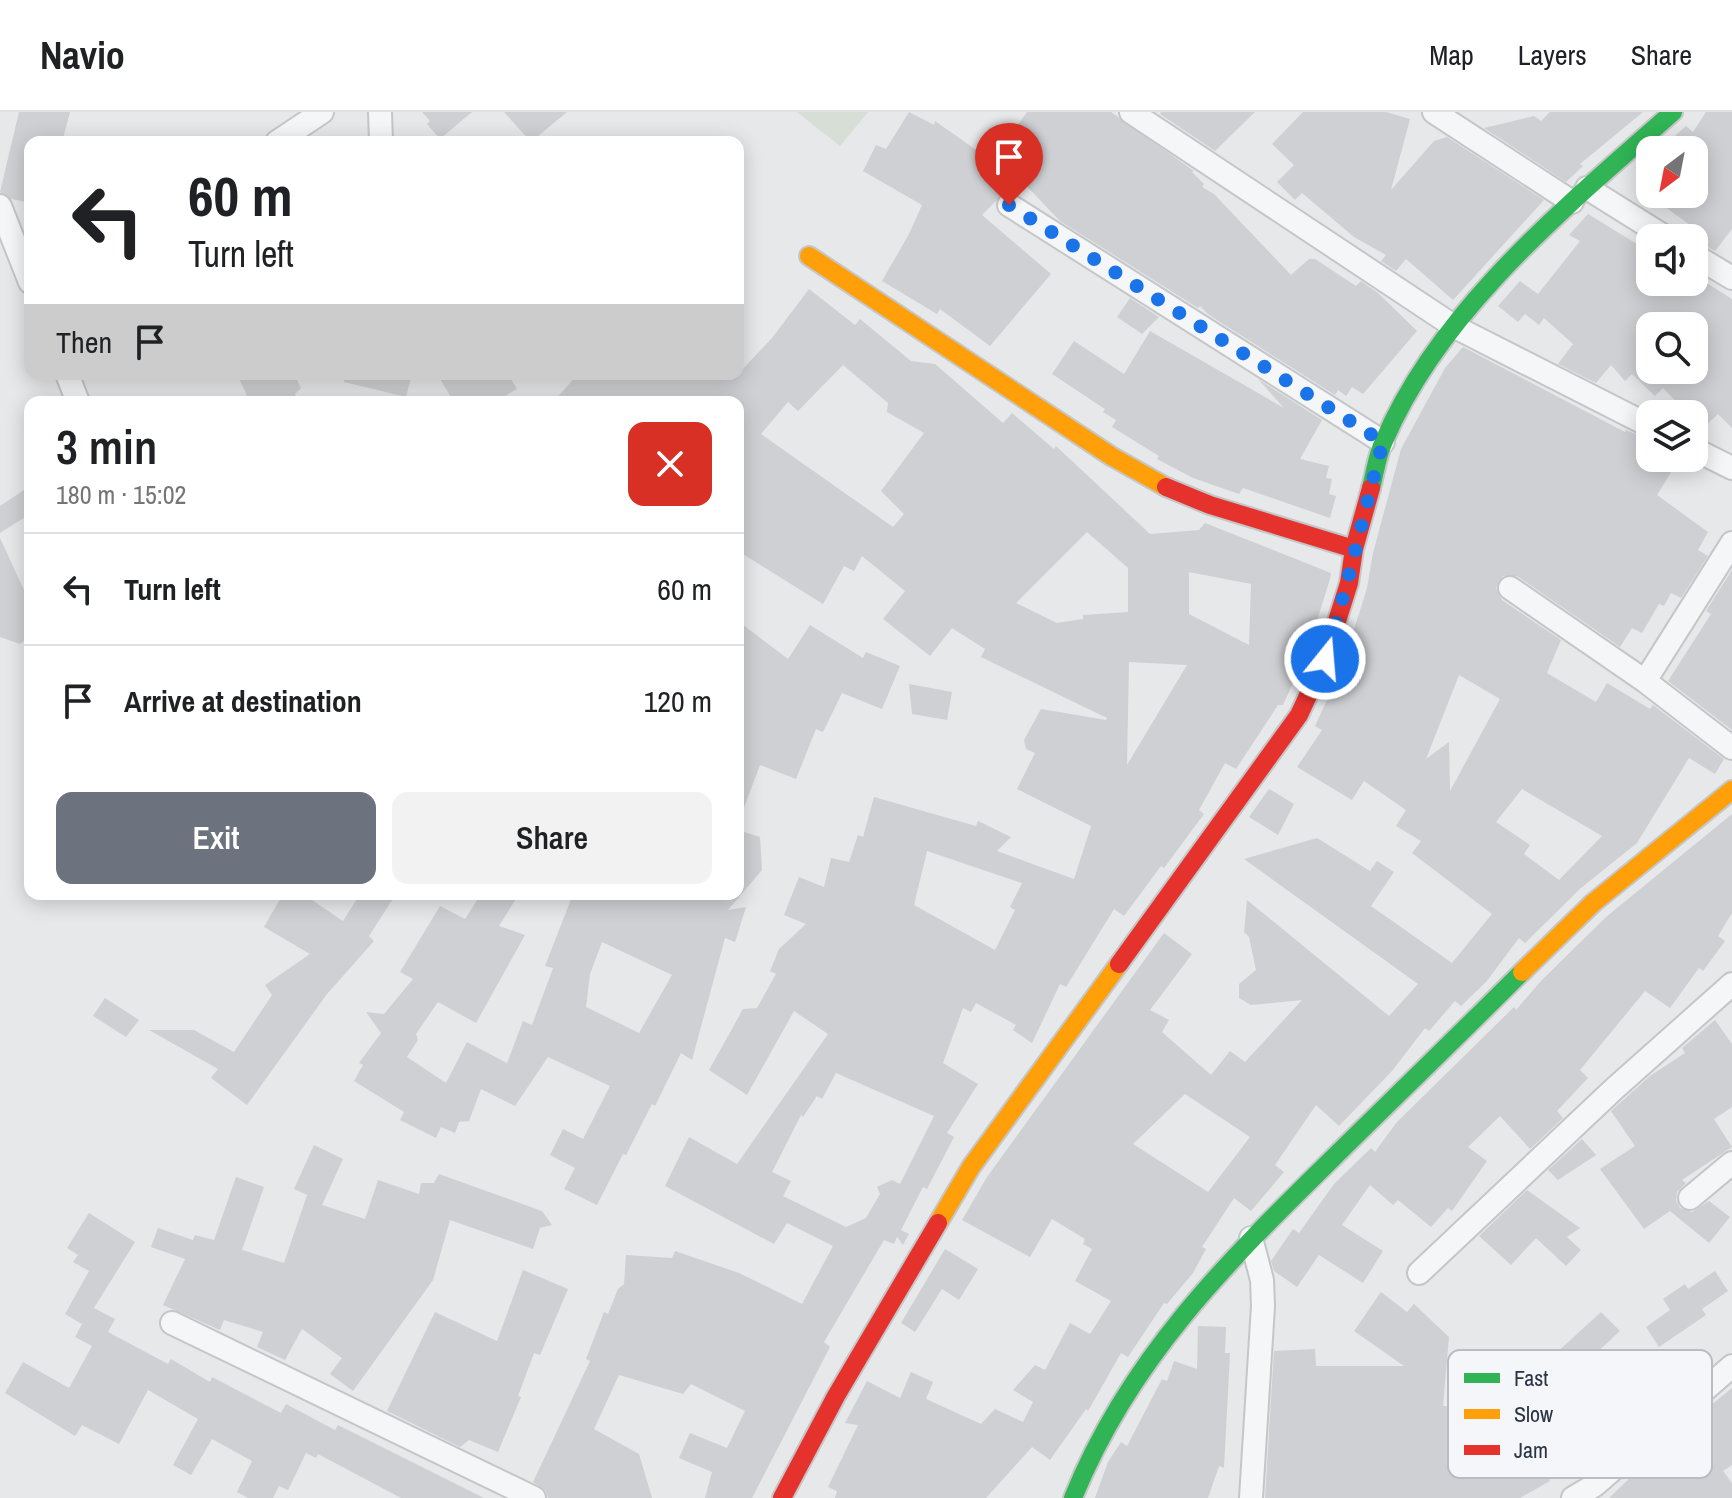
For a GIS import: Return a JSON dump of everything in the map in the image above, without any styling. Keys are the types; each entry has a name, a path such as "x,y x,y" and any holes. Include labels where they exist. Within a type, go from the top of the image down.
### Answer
{"street":[{"path":"286,136 322,112"},
{"path":"380,112 381,136"},
{"path":"1131,112 1455,327 1636,419"},
{"path":"1434,112 1580,195 1639,224"},
{"path":"782,1498 836,1396 971,1167 1299,715 1325,659 1349,583 1354,549 1383,442 1429,357 1502,272 1580,195 1673,112"},
{"path":"1009,205 1383,442"},
{"path":"0,206 24,267"},
{"path":"809,256 1111,456 1163,486 1210,505 1354,549"},
{"path":"1708,263 1732,278"},
{"path":"1708,456 1732,468"},
{"path":"1645,681 1732,543"},
{"path":"1510,588 1645,681 1732,748"},
{"path":"1073,1498 1091,1453 1168,1332 1251,1238 1593,903 1732,790"},
{"path":"1419,1273 1614,1089 1732,984"},
{"path":"1690,1198 1732,1163"},
{"path":"1251,1238 1262,1280 1263,1306 1251,1498"},
{"path":"172,1323 534,1498"},
{"path":"1712,1383 1732,1366"},
{"path":"1573,1498 1603,1478"}],"shaded area":[{"path":"797,112 868,112 840,146"}],"building":[{"path":"19,112 70,112 64,136 24,136 24,202 0,192"},
{"path":"422,112 472,112 444,136 437,136 427,124 430,121"},
{"path":"504,112 567,112 538,136 526,136"},
{"path":"909,112 934,125 935,121 992,161 1027,112 1111,112 1194,171 1204,184 1202,187 1214,194 1291,275 1309,259 1315,259 1356,286 1361,281 1378,293 1417,331 1363,394 1352,387 1346,396 1338,390 1335,395 1209,315 1200,306 1198,308 1060,221 1019,178 982,215 1051,274 990,346 940,309 937,314 882,281 922,205 863,171 876,145 886,149"},
{"path":"1161,112 1255,112 1215,151"},
{"path":"1303,112 1386,112 1410,119 1391,190 1434,141 1447,137 1544,200 1453,300 1406,259 1396,271 1381,261 1386,255 1354,237 1302,193 1295,200 1277,182 1294,165 1272,144"},
{"path":"1550,112 1643,112 1580,164 1583,166 1566,182 1484,128 1534,116 1541,121"},
{"path":"1706,112 1732,112 1732,229 1715,251 1708,247 1708,224 1689,224 1666,208 1708,208 1708,136 1675,136 1686,126 1693,132"},
{"path":"1588,214 1636,243 1636,296 1708,296 1708,284 1732,299 1732,428 1718,414 1708,423 1708,400 1675,400 1663,388 1655,396 1642,384 1708,384 1708,312 1636,312 1636,378 1632,374 1625,381 1611,365 1596,383 1558,364 1573,344 1544,318 1539,325 1525,314 1518,322 1498,306 1520,281 1538,294 1580,241 1569,235"},
{"path":"809,289 855,325 860,319 911,361 935,364 1003,423 1012,413 1054,449 1056,446 1150,534 1199,530 1205,523 1331,573 1330,579 1307,652 1283,705 1278,705 1236,769 1225,763 1199,810 1204,814 1164,868 1161,866 1124,916 1114,909 1066,987 1060,984 1032,1043 1013,1030 1016,1025 976,1003 971,1012 963,1008 943,1063 978,1084 947,1133 954,1137 901,1230 909,1234 903,1245 897,1237 894,1244 884,1240 824,1342 830,1347 752,1498 705,1498 712,1472 679,1458 690,1433 727,1448 745,1411 691,1384 683,1394 619,1375 594,1429 639,1454 652,1498 548,1498 545,1490 533,1482 590,1361 586,1359 604,1312 608,1314 618,1289 624,1284 626,1255 672,1258 675,1251 739,1273 802,1304 833,1246 787,1223 774,1244 665,1186 689,1137 737,1164 828,1034 794,1011 747,1095 709,1070 743,1009 757,1008 776,974 770,971 779,949 806,924 784,915 799,877 824,887 831,858 849,862 858,835 863,837 874,797 976,826 978,821 1011,837 997,851 1074,879 1091,826 1017,789 1035,753 1026,749 1024,740 1041,709 1107,718 981,657 985,649 952,628 930,656 883,619 905,591 862,556 854,571 844,566 823,604 744,555 744,396 558,396 573,380 744,380 744,368 772,338","holes":["843,365 888,403 887,412 924,433 881,491 904,514 893,527 761,434 788,402 798,411","1087,532 1128,568 1128,612 1083,615 1083,619 1057,623 1016,603","1189,572 1251,584 1249,645 1189,614","1129,662 1187,665 1127,765","927,851 1022,883 1010,907 1015,910 995,950 914,905","836,1073 934,1116 900,1184 892,1180 877,1187 880,1194 866,1218 846,1227 783,1196 791,1181 772,1172 801,1115 803,1117 817,1096 822,1099"]},
{"path":"1130,298 1159,317 1142,334 1117,317"},
{"path":"1150,331 1284,408 1258,379 1322,420 1300,459 1329,466 1326,478 1332,479 1329,494 1336,496 1330,518 1243,488 1239,494 1193,478 1157,459 1159,456 1112,427 1116,420 1103,412 1105,409 1052,374 1074,341 1124,374"},
{"path":"1463,347 1625,432 1636,434 1636,472 1671,472 1657,495 1708,532 1698,550 1708,556 1681,598 1671,593 1664,606 1659,604 1642,633 1632,628 1620,647 1517,576 1503,576 1496,588 1502,600 1561,640 1547,673 1596,702 1607,683 1650,709 1653,705 1724,759 1715,774 1689,758 1637,843 1581,888 1525,943 1519,938 1486,982 1461,1006 1455,1001 1429,1031 1425,1028 1392,1071 1339,1126 1316,1105 1275,1165 1284,1172 1251,1211 1234,1198 1202,1247 1206,1249 1193,1273 1167,1304 1164,1303 1128,1357 1121,1353 1088,1411 1086,1409 1050,1460 1032,1447 986,1498 835,1498 837,1491 828,1487 858,1425 845,1423 867,1381 900,1398 911,1372 933,1382 926,1399 981,1424 995,1409 1023,1422 1033,1402 1013,1390 1035,1365 1045,1370 1070,1323 1090,1334 1111,1301 1075,1281 1092,1249 1083,1244 1085,1239 1052,1219 1030,1257 962,1220 987,1177 1164,933 1192,954 1150,1010 1169,1020 1162,1032 1211,1075 1230,1051 1245,1062 1302,1000 1251,1005 1239,998 1239,984 1256,970 1249,937 1244,932 1247,900 1389,1016 1418,984 1244,859 1317,838 1370,871 1377,861 1394,872 1371,906 1452,963 1492,914 1412,853 1421,841 1396,826 1406,810 1364,781 1352,800 1297,767 1322,730 1315,726 1343,665 1367,588 1373,553 1401,449 1445,368","holes":["1459,675 1500,699 1450,791 1449,742 1426,759","1522,789 1602,836 1559,880 1524,854 1530,845 1496,822","1185,1094 1250,1137 1208,1192 1133,1144"]},
{"path":"240,380 297,380 301,388 296,396 247,396"},
{"path":"344,380 410,380 406,396"},
{"path":"441,380 512,380 517,389 505,396 450,396"},
{"path":"24,490 24,518 0,533 0,506"},
{"path":"0,538 24,590 24,641 20,644 0,637"},
{"path":"1732,570 1732,730 1668,681 1711,614 1706,611"},
{"path":"810,625 863,658 866,652 900,666 882,709 842,693 823,732 816,729 796,779 760,765 744,807 744,626 788,659"},
{"path":"909,684 952,692 947,720 912,714"},
{"path":"1269,789 1294,804 1278,835 1249,817"},
{"path":"1732,814 1732,913 1718,936 1725,941 1703,971 1699,968 1670,1008 1645,991 1580,1070 1588,1078 1557,1111 1563,1118 1530,1149 1500,1116 1468,1147 1487,1161 1452,1211 1448,1208 1431,1227 1398,1200 1393,1205 1370,1185 1342,1225 1383,1251 1363,1283 1319,1255 1297,1287 1274,1271 1271,1261 1293,1229 1299,1233 1334,1184 1371,1148 1375,1152 1396,1123 1514,1007 1516,1010 1606,917"},
{"path":"744,832 760,837 762,870 744,891"},
{"path":"280,900 312,900 343,921 356,900 392,900 369,936 374,941 327,994 247,1105 211,1078 218,1069 149,1030 194,1030 234,1052 272,995 265,985 310,954 264,927"},
{"path":"477,900 515,900 499,926 525,935 476,1023 438,1002 416,1034 418,1040 407,1057 446,1083 467,1042 507,1063 523,1021 532,1025 553,968 545,966 571,900 736,900 728,910 746,907 735,942 725,938 692,1060 681,1053 655,1106 652,1104 597,1205 564,1189 575,1168 550,1155 563,1129 583,1139 610,1086 548,1057 515,1106 481,1089 469,1121 459,1122 455,1133 441,1127 436,1138 400,1120 404,1112 354,1081 363,1065 359,1063 381,1033 366,1012 384,1014 413,979 400,972 440,906 465,919","holes":["602,942 672,975 639,1033 586,1007 590,974"]},
{"path":"105,998 139,1020 126,1037 93,1016"},
{"path":"1715,1020 1732,1044 1732,1107 1714,1119 1732,1147 1682,1180 1686,1183 1677,1192 1676,1200 1680,1208 1692,1212 1709,1201 1730,1217 1709,1243 1670,1211 1644,1229 1600,1169 1635,1146 1611,1111 1650,1076 1685,1053 1682,1048"},
{"path":"1582,1139 1596,1155 1558,1180 1548,1170"},
{"path":"314,1145 343,1159 322,1205 365,1219 378,1180 419,1194 421,1183 434,1183 439,1174 542,1211 552,1225 540,1228 533,1249 450,1220 433,1280 353,1391 330,1374 342,1358 302,1329 285,1360 257,1347 263,1332 224,1320 220,1330 163,1305 185,1259 151,1247 158,1228 193,1240 195,1235 214,1240 236,1177 264,1187 242,1250 284,1263 307,1195 294,1189"},
{"path":"1527,1190 1580,1228 1567,1237 1581,1250 1566,1266 1536,1238 1511,1265 1479,1236"},
{"path":"89,1213 135,1242 94,1308 115,1319 108,1332 168,1364 171,1359 210,1382 212,1377 281,1413 286,1404 335,1430 338,1425 484,1498 401,1498 318,1454 316,1458 306,1453 288,1490 279,1486 273,1498 248,1498 237,1492 252,1461 212,1439 191,1475 173,1465 198,1419 148,1390 119,1444 82,1425 75,1436 5,1393 23,1362 69,1388 92,1346 75,1337 82,1324 65,1314 89,1271 73,1262 78,1255 67,1248"},
{"path":"945,1249 978,1269 959,1300 942,1289 915,1332 901,1323"},
{"path":"523,1270 568,1289 540,1355 534,1353 518,1396 521,1397 498,1452 469,1440 460,1447 387,1411 435,1312 497,1341"},
{"path":"1715,1271 1728,1291 1702,1309 1706,1315 1659,1347 1646,1327 1670,1310 1663,1299 1685,1284 1688,1289"},
{"path":"1381,1292 1407,1312 1414,1304 1449,1337 1443,1406 1448,1406 1448,1478 1548,1478 1550,1481 1520,1498 1265,1498 1274,1351 1315,1349 1316,1366 1404,1366 1354,1331"},
{"path":"1601,1312 1620,1331 1600,1350 1559,1350"},
{"path":"1198,1326 1226,1327 1225,1353 1230,1353 1224,1468 1219,1466 1208,1498 1095,1498 1108,1462 1121,1442 1127,1446 1162,1379 1167,1381 1174,1361 1197,1369"},
{"path":"1732,1388 1732,1465 1723,1471 1732,1483 1732,1498 1609,1498 1630,1478 1712,1478 1712,1404"}],"traffic: fast":[{"path":"1371,488 1382,446 1408,393 1472,303 1550,222 1673,112"},
{"path":"1073,1498 1122,1401 1184,1315 1293,1197 1522,972"}],"traffic: slow":[{"path":"809,256 1111,456 1166,487"},
{"path":"1522,972 1593,903 1732,790"},
{"path":"938,1223 971,1167 1119,964"}],"traffic: jam":[{"path":"1166,487 1210,505 1354,549"},
{"path":"1119,964 1299,715 1325,659 1349,583 1354,549 1371,488"},
{"path":"782,1498 836,1396 938,1223"}],"route":[{"path":"1009,205 1383,442 1354,549 1349,583 1325,659"}]}
